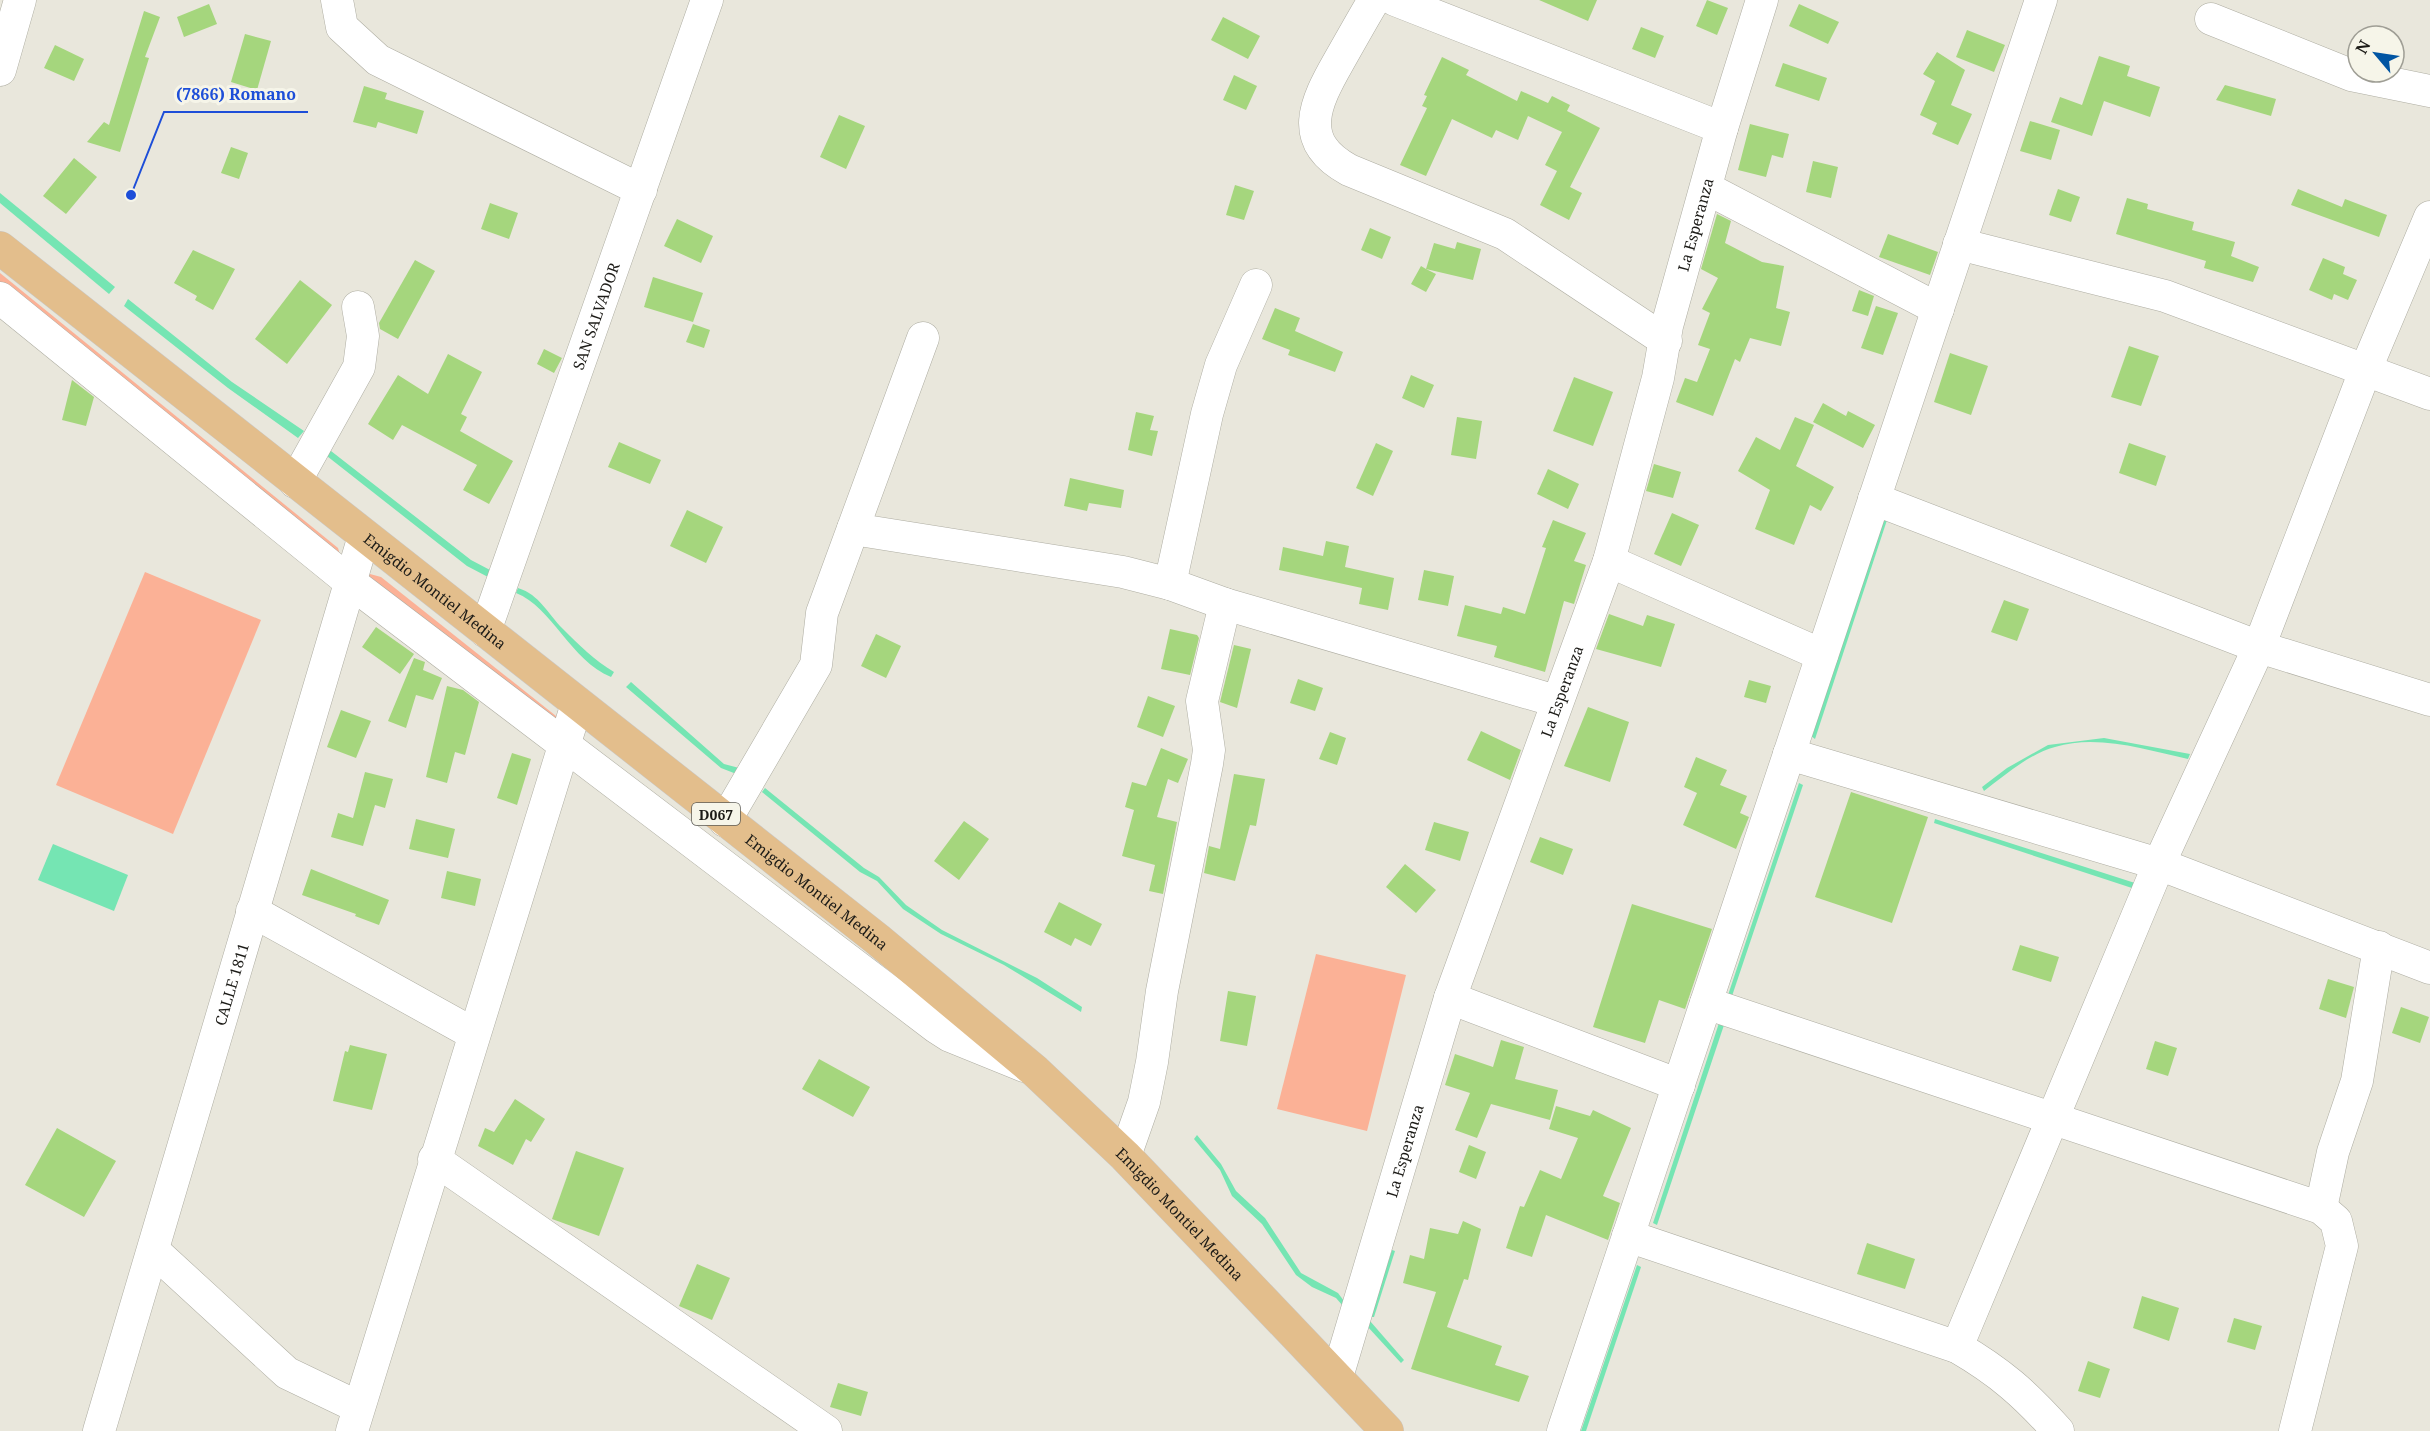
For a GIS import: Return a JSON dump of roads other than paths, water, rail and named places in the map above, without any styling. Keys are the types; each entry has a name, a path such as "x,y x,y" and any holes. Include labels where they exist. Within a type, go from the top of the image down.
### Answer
{"main road":[{"name":"Emigdio Montiel Medina","path":"0,248 877,939 1035,1071 1125,1156 1387,1431"}],"street":[{"path":"0,70 20,0"},
{"path":"337,0 342,27 378,60 641,190"},
{"name":"SAN SALVADOR","path":"485,631 707,0"},
{"path":"1374,0 1320,95 1314,118 1318,140 1331,160 1349,170 1505,234 1666,341"},
{"path":"1395,0 1722,128"},
{"name":"La Esperanza","path":"1337,1377 1450,998 1556,701 1609,561 1658,378 1667,326 1722,128 1762,0"},
{"path":"1563,1431 2041,0"},
{"path":"2211,19 2351,75 2430,91"},
{"path":"1706,188 1938,309"},
{"path":"1957,1347 2159,864 2259,647 2365,371 2430,217"},
{"path":"1959,244 2165,296 2430,394"},
{"path":"1170,584 1207,414 1221,365 1256,285"},
{"path":"0,298 350,582 936,1027 950,1036 1035,1071"},
{"path":"295,482 359,367 363,336 358,307"},
{"path":"725,821 816,665 822,612 923,338"},
{"path":"1874,499 2259,647 2430,700"},
{"path":"853,529 1123,572 1170,584 1225,604 1556,701"},
{"name":"CALLE 1811","path":"99,1431 364,536"},
{"path":"1609,561 1822,655"},
{"path":"1125,1156 1144,1102 1162,991 1207,764 1209,750 1202,715 1202,701 1225,604"},
{"path":"153,1251 288,1372 355,1419 577,704"},
{"path":"1789,754 2159,864 2379,947 2430,969"},
{"path":"252,911 474,1034"},
{"path":"2321,1208 2333,1152 2357,1081 2379,947"},
{"path":"1450,998 1679,1085"},
{"path":"1706,1003 2321,1208 2336,1221 2342,1246 2295,1431"},
{"path":"434,1159 826,1431"},
{"path":"1628,1236 1957,1347 2002,1375 2025,1394 2058,1431"}],"place":[{"name":"(7866) Romano","path":"131,195"}]}
